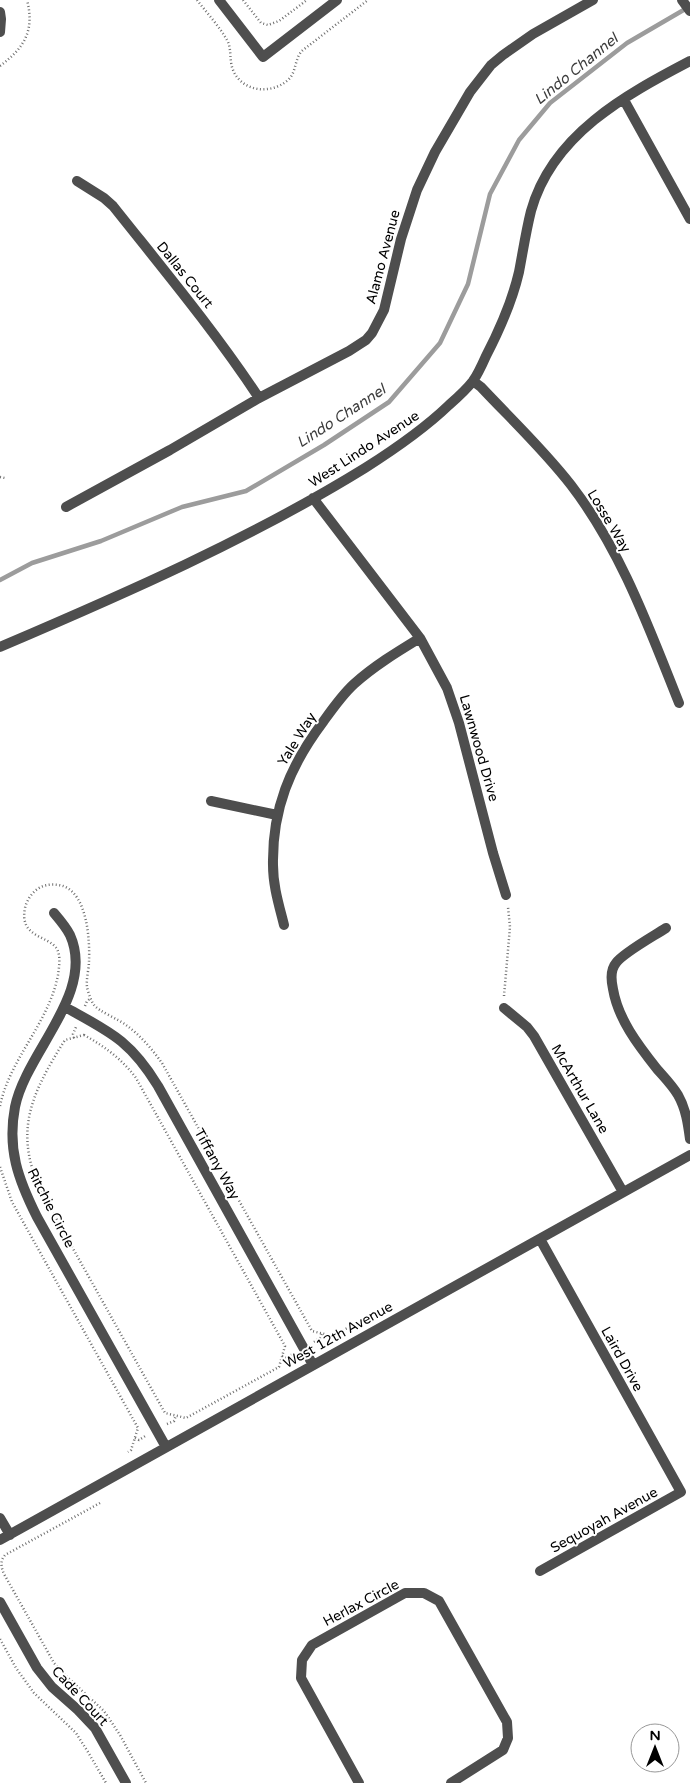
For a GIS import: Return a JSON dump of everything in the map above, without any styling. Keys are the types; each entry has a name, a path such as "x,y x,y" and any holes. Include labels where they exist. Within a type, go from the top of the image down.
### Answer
{"street":[{"path":"220,0 263,57 337,0"},
{"name":"Alamo Avenue","path":"66,507 170,450 259,398 354,349 372,333 384,310 401,239 417,190 435,152 470,92 491,64 503,55 533,34 593,0"},
{"path":"682,0 690,10"},
{"path":"0,12 0,32"},
{"name":"West Lindo Avenue","path":"0,647 166,573 250,532 313,498 388,453 439,415 473,381 492,346 509,305 532,210 545,176 565,148 579,133 604,112 690,61"},
{"path":"624,100 690,219"},
{"name":"Dallas Court","path":"77,181 104,198 112,206 189,300 237,364 259,398"},
{"name":"Losse Way","path":"473,381 481,387 546,456 571,486 592,516 633,591 679,703"},
{"name":"Lawnwood Drive","path":"313,498 420,638 438,670 453,704 493,854 506,895"},
{"name":"Yale Way","path":"284,924 276,893 272,866 277,816 293,767 333,708 361,679 420,638"},
{"path":"211,801 277,816"},
{"name":"Ritchie Circle","path":"54,913 70,936 75,958 72,984 65,1007 32,1063 19,1091 13,1122 13,1154 16,1169 37,1216 166,1447"},
{"path":"666,928 616,963 612,974 612,982 616,1002 628,1029 643,1051 672,1086 682,1104 690,1139"},
{"name":"Tiffany Way","path":"65,1007 109,1031 142,1061 158,1086 313,1365"},
{"name":"McArthur Lane","path":"504,1008 527,1027 534,1036 623,1192"},
{"name":"West 12th Avenue","path":"0,1540 690,1155"},
{"name":"Laird Drive","path":"540,1239 682,1492"},
{"name":"Sequoyah Avenue","path":"540,1571 682,1492"},
{"path":"0,1518 10,1535"},
{"name":"Herlax Circle","path":"359,1783 301,1678 302,1660 312,1645 405,1593 424,1593 439,1601 507,1722 508,1738 503,1750 451,1783"},
{"name":"Cade Court","path":"0,1602 37,1668 52,1687 78,1710 94,1728 126,1783"}],"path":[{"path":"0,66 18,51 27,35 30,17 27,0"},
{"path":"243,0 261,22 268,25 279,21 307,0"},
{"path":"0,477 5,478"},
{"path":"504,1008 510,926 506,895"},
{"path":"84,1035 107,1049 130,1070 285,1346 279,1367 186,1418 166,1413 49,1207 32,1171 27,1144 30,1110 37,1087 65,1040 84,1035"},
{"path":"0,1167 15,1209 138,1428 131,1450 128,1452"},
{"path":"100,1503 5,1555 2,1558 1,1565 4,1574 54,1662 66,1676 104,1711 120,1735 146,1783"},
{"path":"0,1639 21,1676 34,1693 76,1733 106,1783"}],"waterway":[{"name":"Lindo Channel","path":"0,580 32,563 101,541 182,507 246,491 324,445 389,402 440,343 468,284 490,194 519,140 550,103 627,43 687,8"}]}
